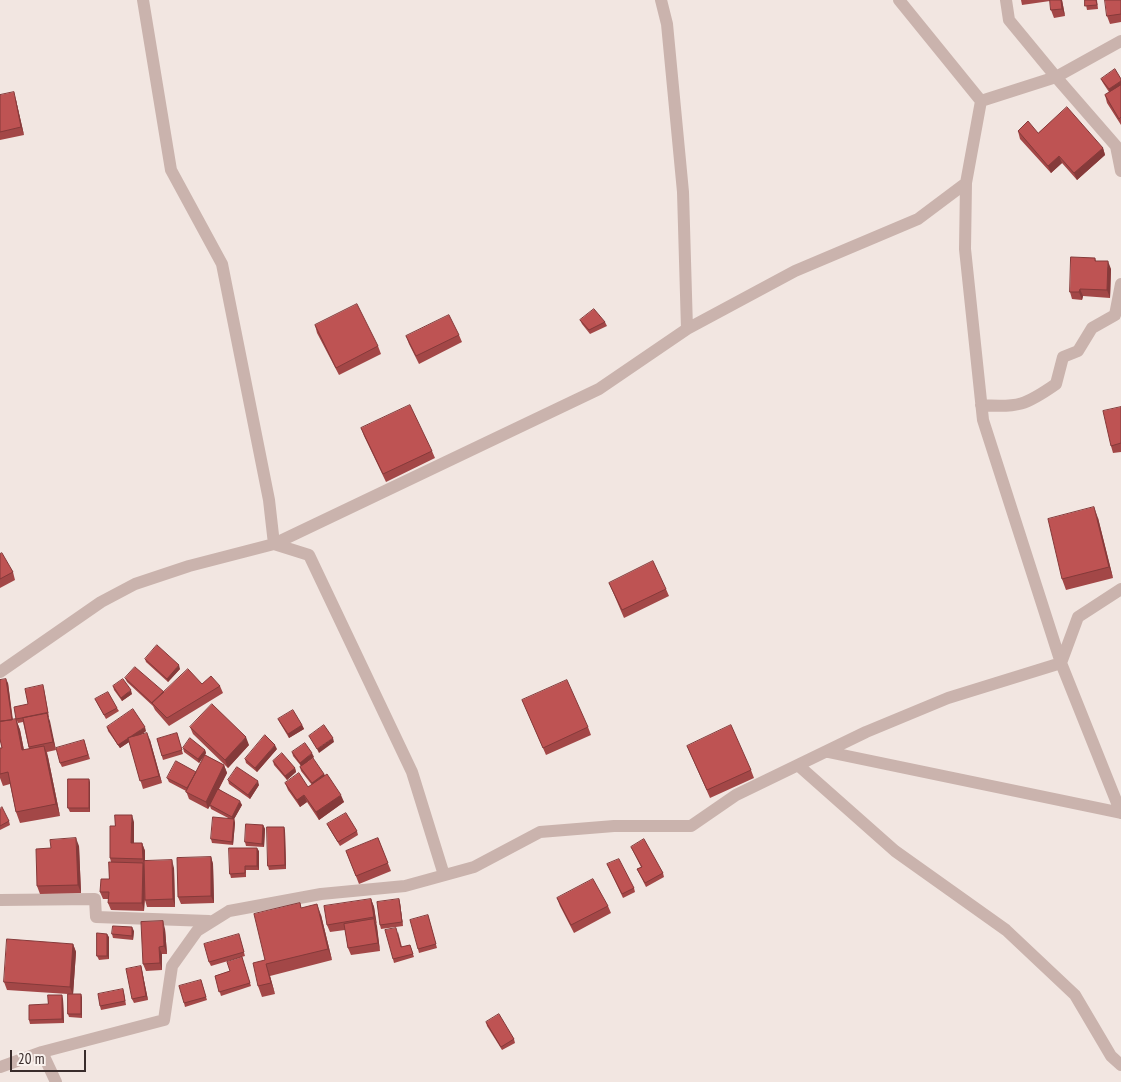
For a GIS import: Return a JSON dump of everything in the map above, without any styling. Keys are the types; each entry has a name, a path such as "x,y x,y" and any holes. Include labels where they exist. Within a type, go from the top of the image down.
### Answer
{"street":[{"path":"143,0 171,170 222,264 268,500 274,544"},
{"path":"661,0 668,24 683,192 688,329"},
{"path":"899,0 981,101 966,183 965,249 983,420 1060,663 1121,813"},
{"path":"1006,0 1009,20 1116,146 1121,171"},
{"path":"981,101 1056,77 1121,41"},
{"path":"0,672 101,602 135,584 189,566 274,544 599,389 688,329 795,271 918,219 966,183"},
{"path":"981,405 1011,407 1033,400 1056,384 1064,357 1078,352 1092,328 1115,315 1121,284"},
{"path":"274,544 309,555 412,772 444,875"},
{"path":"1060,663 1078,617 1121,589"},
{"path":"0,1067 42,1052 164,1020 172,966 197,930 209,921 229,911 321,894 405,886 474,867 540,832 614,826 692,826 736,795 866,732 948,698 1060,663"},
{"path":"828,752 1121,813"},
{"path":"798,766 895,852 1006,930 1075,994 1111,1056 1121,1065"},
{"path":"0,900 95,899 96,917 209,921"},
{"path":"42,1052 56,1082"}],"building":[{"path":"1050,0 1061,0 1062,9 1051,10"},
{"path":"1085,0 1096,0 1097,5 1085,6"},
{"path":"1105,0 1121,0 1121,14 1107,16"},
{"path":"1115,69 1121,81 1109,89 1101,79"},
{"path":"1121,85 1121,117 1119,119 1105,95"},
{"path":"14,92 21,127 0,132 0,95"},
{"path":"1067,107 1103,148 1074,173 1059,156 1048,166 1018,131 1028,121 1038,133"},
{"path":"1071,257 1095,258 1095,261 1108,261 1107,290 1080,289 1079,292 1070,292"},
{"path":"357,304 378,346 336,368 315,325"},
{"path":"594,309 605,322 589,330 580,320"},
{"path":"449,315 459,335 416,356 406,336"},
{"path":"410,405 432,451 383,474 361,428"},
{"path":"1121,407 1121,443 1111,446 1103,411"},
{"path":"1094,507 1109,567 1062,579 1048,519"},
{"path":"2,553 13,572 0,579 0,554"},
{"path":"653,561 666,589 622,610 609,583"},
{"path":"157,645 179,665 167,679 145,659"},
{"path":"135,667 164,692 152,703 125,678"},
{"path":"188,669 202,684 211,676 220,686 167,718 152,703"},
{"path":"6,679 12,720 0,721 0,680"},
{"path":"123,679 131,690 121,698 113,686"},
{"path":"567,680 588,727 543,748 522,700"},
{"path":"43,685 48,713 16,719 14,707 28,704 25,689"},
{"path":"108,692 117,708 104,715 95,699"},
{"path":"212,704 246,737 225,760 190,727"},
{"path":"133,709 145,727 118,745 107,727"},
{"path":"293,710 302,725 288,734 278,719"},
{"path":"47,713 53,742 29,747 23,718"},
{"path":"16,719 22,750 44,746 56,804 16,812 8,772 0,774 0,748 2,748 0,722"},
{"path":"324,725 333,738 317,749 309,736"},
{"path":"731,725 751,770 707,790 687,746"},
{"path":"147,733 159,776 140,781 128,738"},
{"path":"177,733 182,750 162,756 157,739"},
{"path":"265,735 275,745 255,768 245,759"},
{"path":"190,738 205,750 198,759 183,748"},
{"path":"84,740 88,755 60,763 56,748"},
{"path":"305,743 312,753 300,763 292,752"},
{"path":"282,753 295,768 285,776 273,761"},
{"path":"205,755 224,765 206,802 186,792"},
{"path":"313,758 324,774 312,783 300,767"},
{"path":"176,761 196,772 187,788 167,778"},
{"path":"237,767 258,781 248,795 228,780"},
{"path":"299,773 308,787 327,774 341,795 316,812 304,795 297,800 285,783"},
{"path":"68,779 89,779 89,808 68,808"},
{"path":"218,789 240,801 232,817 210,805"},
{"path":"2,807 9,821 0,826 0,809"},
{"path":"346,813 357,831 338,842 327,824"},
{"path":"115,815 132,815 131,843 142,843 143,859 110,858 110,826 115,826"},
{"path":"213,817 234,819 232,842 211,839"},
{"path":"246,824 263,825 262,844 245,842"},
{"path":"267,827 284,827 285,865 268,866"},
{"path":"76,838 78,885 37,886 36,849 51,848 50,840"},
{"path":"378,838 388,863 356,876 346,851"},
{"path":"644,839 663,873 645,883 637,869 642,867 631,847"},
{"path":"229,848 257,848 257,866 245,866 245,873 230,874"},
{"path":"211,857 211,896 178,897 177,858"},
{"path":"619,859 634,888 622,894 607,864"},
{"path":"172,860 173,899 145,900 144,861"},
{"path":"109,862 143,863 142,903 108,903 109,892 100,892 101,879 109,879"},
{"path":"593,879 608,906 571,925 557,898"},
{"path":"371,899 374,917 327,925 324,906"},
{"path":"399,899 402,922 380,925 377,902"},
{"path":"300,903 301,908 317,904 328,949 266,964 271,983 258,986 253,963 265,960 254,914"},
{"path":"428,915 436,944 418,949 410,920"},
{"path":"374,919 378,943 348,948 344,924"},
{"path":"163,921 164,946 159,947 160,963 143,964 141,922"},
{"path":"113,926 132,927 132,936 112,934"},
{"path":"396,928 401,947 410,945 413,954 393,959 385,930"},
{"path":"97,933 107,934 107,956 97,956"},
{"path":"239,934 244,952 209,962 204,944"},
{"path":"7,939 73,944 70,987 4,982"},
{"path":"242,957 250,983 219,992 215,976 230,971 227,962"},
{"path":"141,966 146,996 132,999 126,969"},
{"path":"201,980 206,997 184,1003 179,986"},
{"path":"123,989 125,1001 100,1006 98,994"},
{"path":"68,994 81,994 81,1014 68,1014"},
{"path":"48,995 62,995 62,1019 29,1020 29,1005 48,1004"},
{"path":"499,1014 514,1039 501,1047 486,1022"}]}
